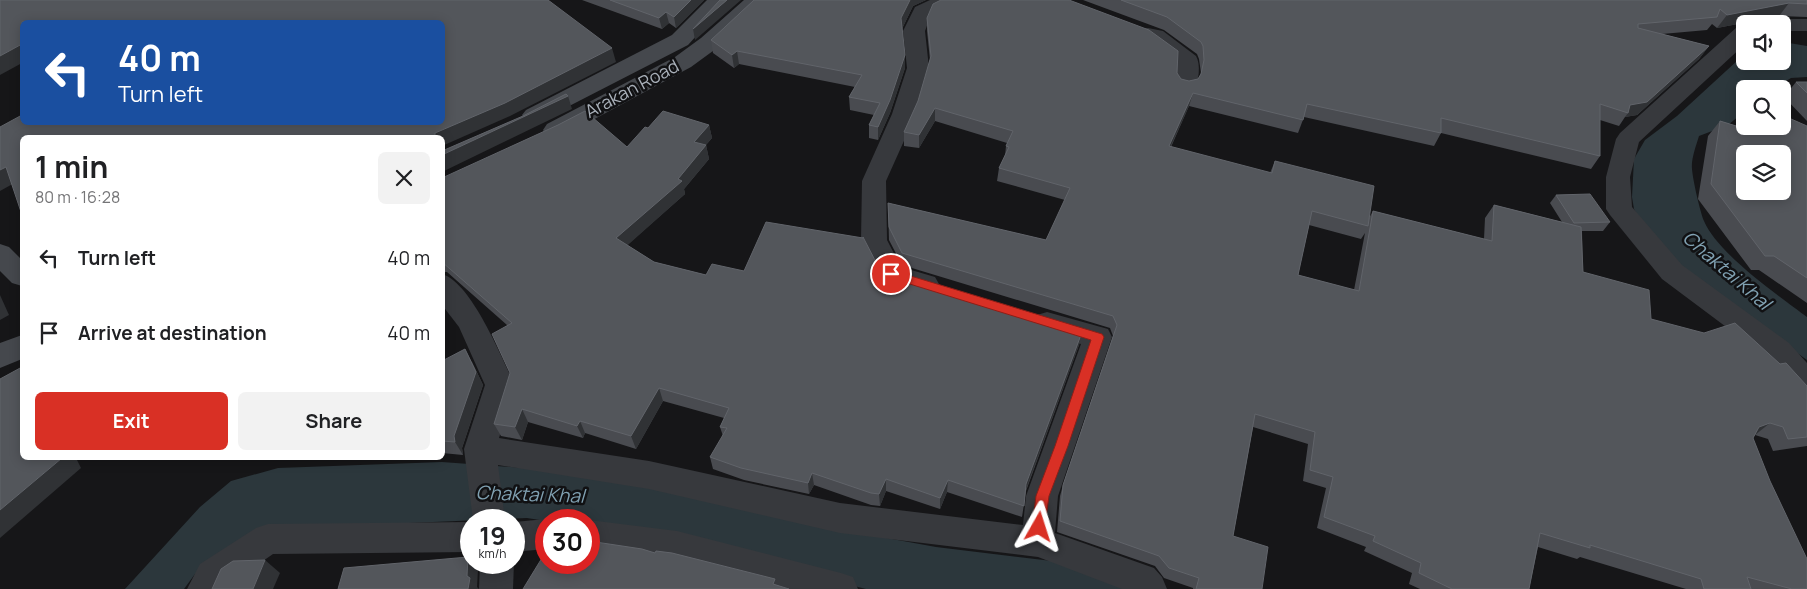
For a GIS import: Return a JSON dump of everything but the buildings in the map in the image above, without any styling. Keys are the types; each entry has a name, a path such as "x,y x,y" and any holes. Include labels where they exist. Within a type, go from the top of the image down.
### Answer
{"main road":[{"name":"Arakan Road","path":"519,123 680,40 719,0"},
{"name":"Arakan Road","path":"537,139 683,62 709,43 756,0"},
{"path":"0,254 20,274"},
{"path":"10,370 20,350"}],"street":[{"path":"943,289 891,274 874,240 874,181 904,114 918,68 914,31 922,11 948,0"},
{"path":"1791,26 1807,25"},
{"path":"1130,28 1155,36 1188,61 1186,85"},
{"path":"1736,40 1628,139 1618,177 1619,209 1672,272 1779,351 1807,384"},
{"path":"445,288 470,321 500,385 480,449 488,509"},
{"path":"1023,316 1098,337 1042,496 1038,542"},
{"path":"480,449 649,475 840,518 1038,542 1142,580 1150,589"},
{"path":"204,589 212,575 268,539 460,537"},
{"path":"600,537 677,548 841,589"},
{"path":"496,574 496,589"}],"water":[{"name":"Chaktai Khal","path":"1791,43 1807,46 1807,77 1788,80 1736,80 1736,118 1728,125 1699,136 1693,157 1692,169 1702,216 1711,234 1750,274 1807,317 1807,360 1691,277 1649,236 1634,209 1632,197 1634,159 1645,140 1677,116 1736,62 1736,70 1791,70"},
{"name":"Chaktai Khal","path":"442,462 538,469 671,488 799,522 936,547 1052,561 1130,589 866,589 600,523 600,509 535,509 535,519 525,518 525,509 460,509 460,521 315,527 195,574 184,589 125,589 200,507 231,481 278,468"}],"route":[{"path":"891,274 1023,316 1098,337 1042,496 1039,527"}]}
